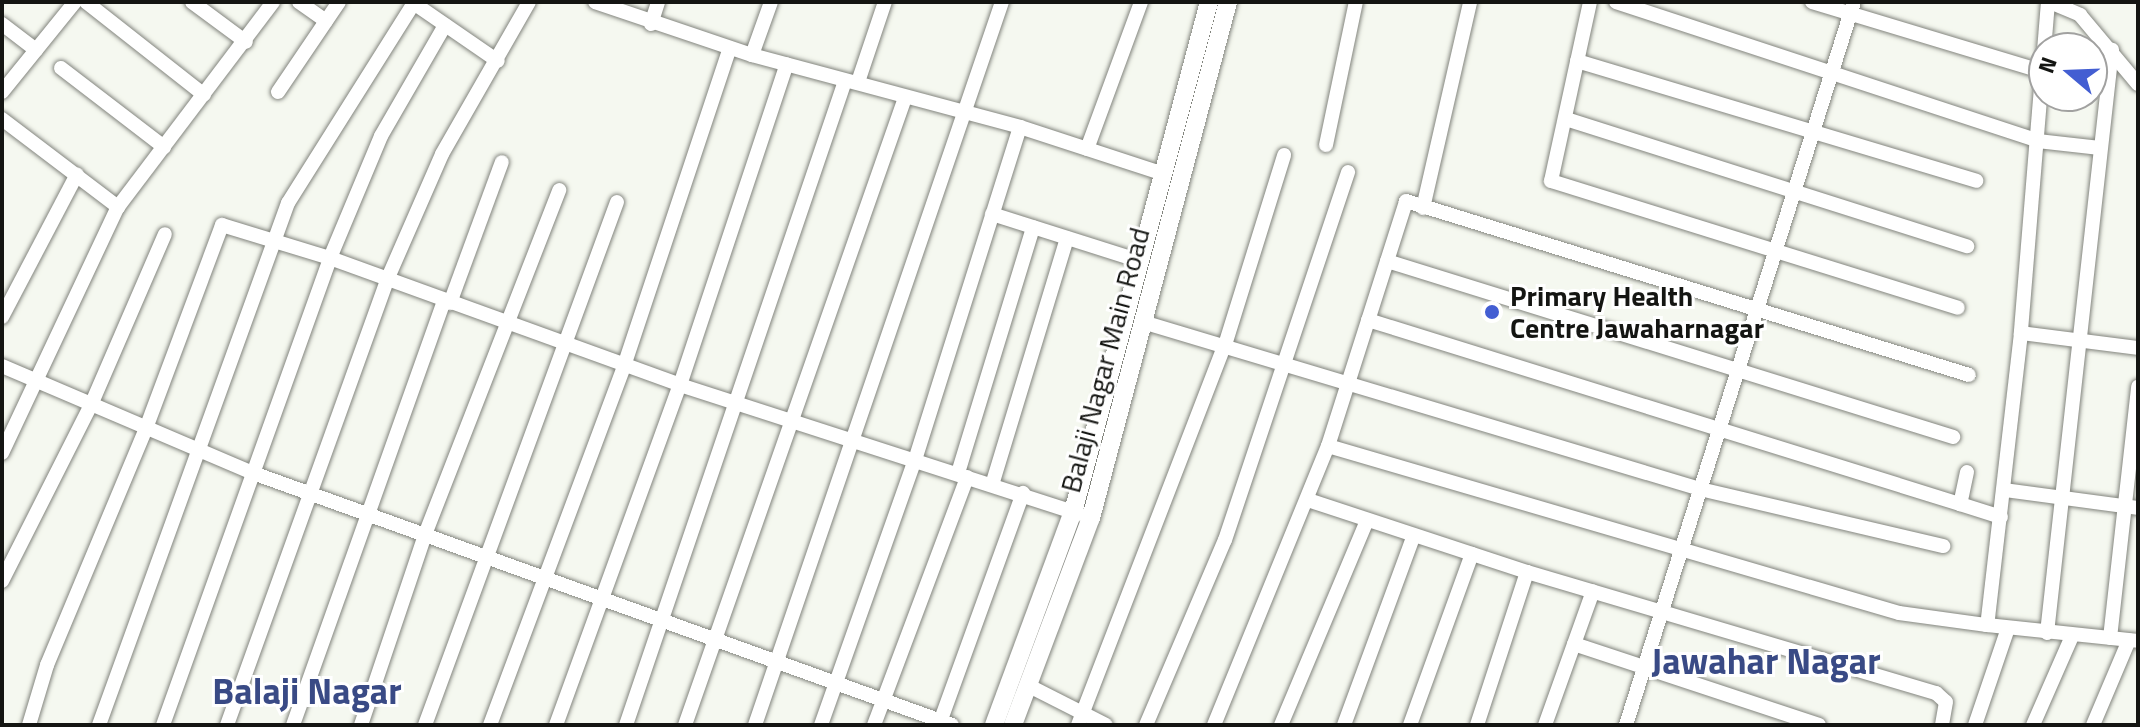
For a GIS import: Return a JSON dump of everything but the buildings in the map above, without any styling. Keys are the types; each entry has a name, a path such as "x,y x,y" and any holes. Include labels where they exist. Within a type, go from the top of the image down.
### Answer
{"street":[{"path":"2,92 75,2"},
{"path":"86,2 204,95"},
{"path":"192,2 246,42"},
{"path":"2,453 118,207 246,42 273,2"},
{"path":"299,2 326,21"},
{"path":"278,92 339,2"},
{"path":"227,725 387,280 442,154 498,61 529,2"},
{"path":"595,2 651,24 752,55 965,116 1020,127 1164,174"},
{"path":"651,24 658,2"},
{"path":"752,55 771,2"},
{"path":"626,725 666,619 852,82 885,2"},
{"path":"755,725 780,661 1002,2"},
{"path":"1087,149 1141,2"},
{"path":"994,725 1082,515 1140,261 1209,2"},
{"name":"Balaji Nagar Main Road","path":"1013,725 1029,686 1146,323 1228,2"},
{"path":"1326,145 1356,2"},
{"path":"1423,208 1470,2"},
{"path":"1590,2 1551,181 1958,308"},
{"path":"1616,2 2038,141 2100,148"},
{"path":"1812,2 1852,8 2028,67"},
{"path":"2045,32 2049,2 2080,15 2138,84"},
{"path":"99,725 288,203 413,3 498,61"},
{"path":"1626,725 1852,8"},
{"path":"2,24 36,50"},
{"path":"163,725 330,258 381,136 445,25"},
{"path":"490,725 624,366 730,48"},
{"path":"2047,633 2112,50"},
{"path":"1577,61 1976,181"},
{"path":"556,725 680,385 787,64"},
{"path":"61,68 164,147"},
{"path":"685,725 795,420 905,98"},
{"path":"1987,625 2021,333 2039,112"},
{"path":"2,119 118,207"},
{"path":"1566,119 1967,246"},
{"path":"821,725 915,460 1020,127"},
{"path":"1080,719 1225,345 1284,155"},
{"path":"293,725 447,302 502,162"},
{"path":"1146,725 1225,540 1348,172"},
{"path":"2,317 77,174"},
{"path":"361,725 426,532 559,190"},
{"path":"1214,725 1328,446 1406,201 1969,375"},
{"path":"425,725 617,202"},
{"path":"992,214 1140,261"},
{"path":"29,725 47,665 145,431 222,225 330,258 564,346 1023,493 1082,515"},
{"path":"874,725 963,475 1033,227"},
{"path":"2,581 91,405 165,234"},
{"path":"992,485 1067,238"},
{"path":"1387,261 1953,437"},
{"path":"1368,320 2001,517"},
{"path":"1146,323 1700,489 1943,546"},
{"path":"2021,333 2138,348"},
{"path":"2,366 37,379 145,431 253,473 368,515 426,532 944,723 1023,493"},
{"path":"2110,638 2132,507 2138,387"},
{"path":"1328,446 1899,613 2072,636 2133,640 2093,725"},
{"path":"1960,504 1967,472"},
{"path":"2005,490 2063,495 2132,507"},
{"path":"1308,500 1413,537 1936,693 1946,702 1942,725"},
{"path":"1281,725 1367,520"},
{"path":"1344,725 1413,537"},
{"path":"1410,725 1472,554"},
{"path":"1477,725 1527,572"},
{"path":"1545,725 1593,591"},
{"path":"1975,725 2008,628"},
{"path":"2033,725 2072,636"},
{"path":"1574,644 1819,725"},
{"path":"1029,686 1080,719 1106,725"}],"place":[{"name":"Primary Health Centre Jawaharnagar","path":"1492,312"}],"district":[{"name":"Jawahar Nagar","path":"1766,661"},
{"name":"Balaji Nagar","path":"307,691"}]}
